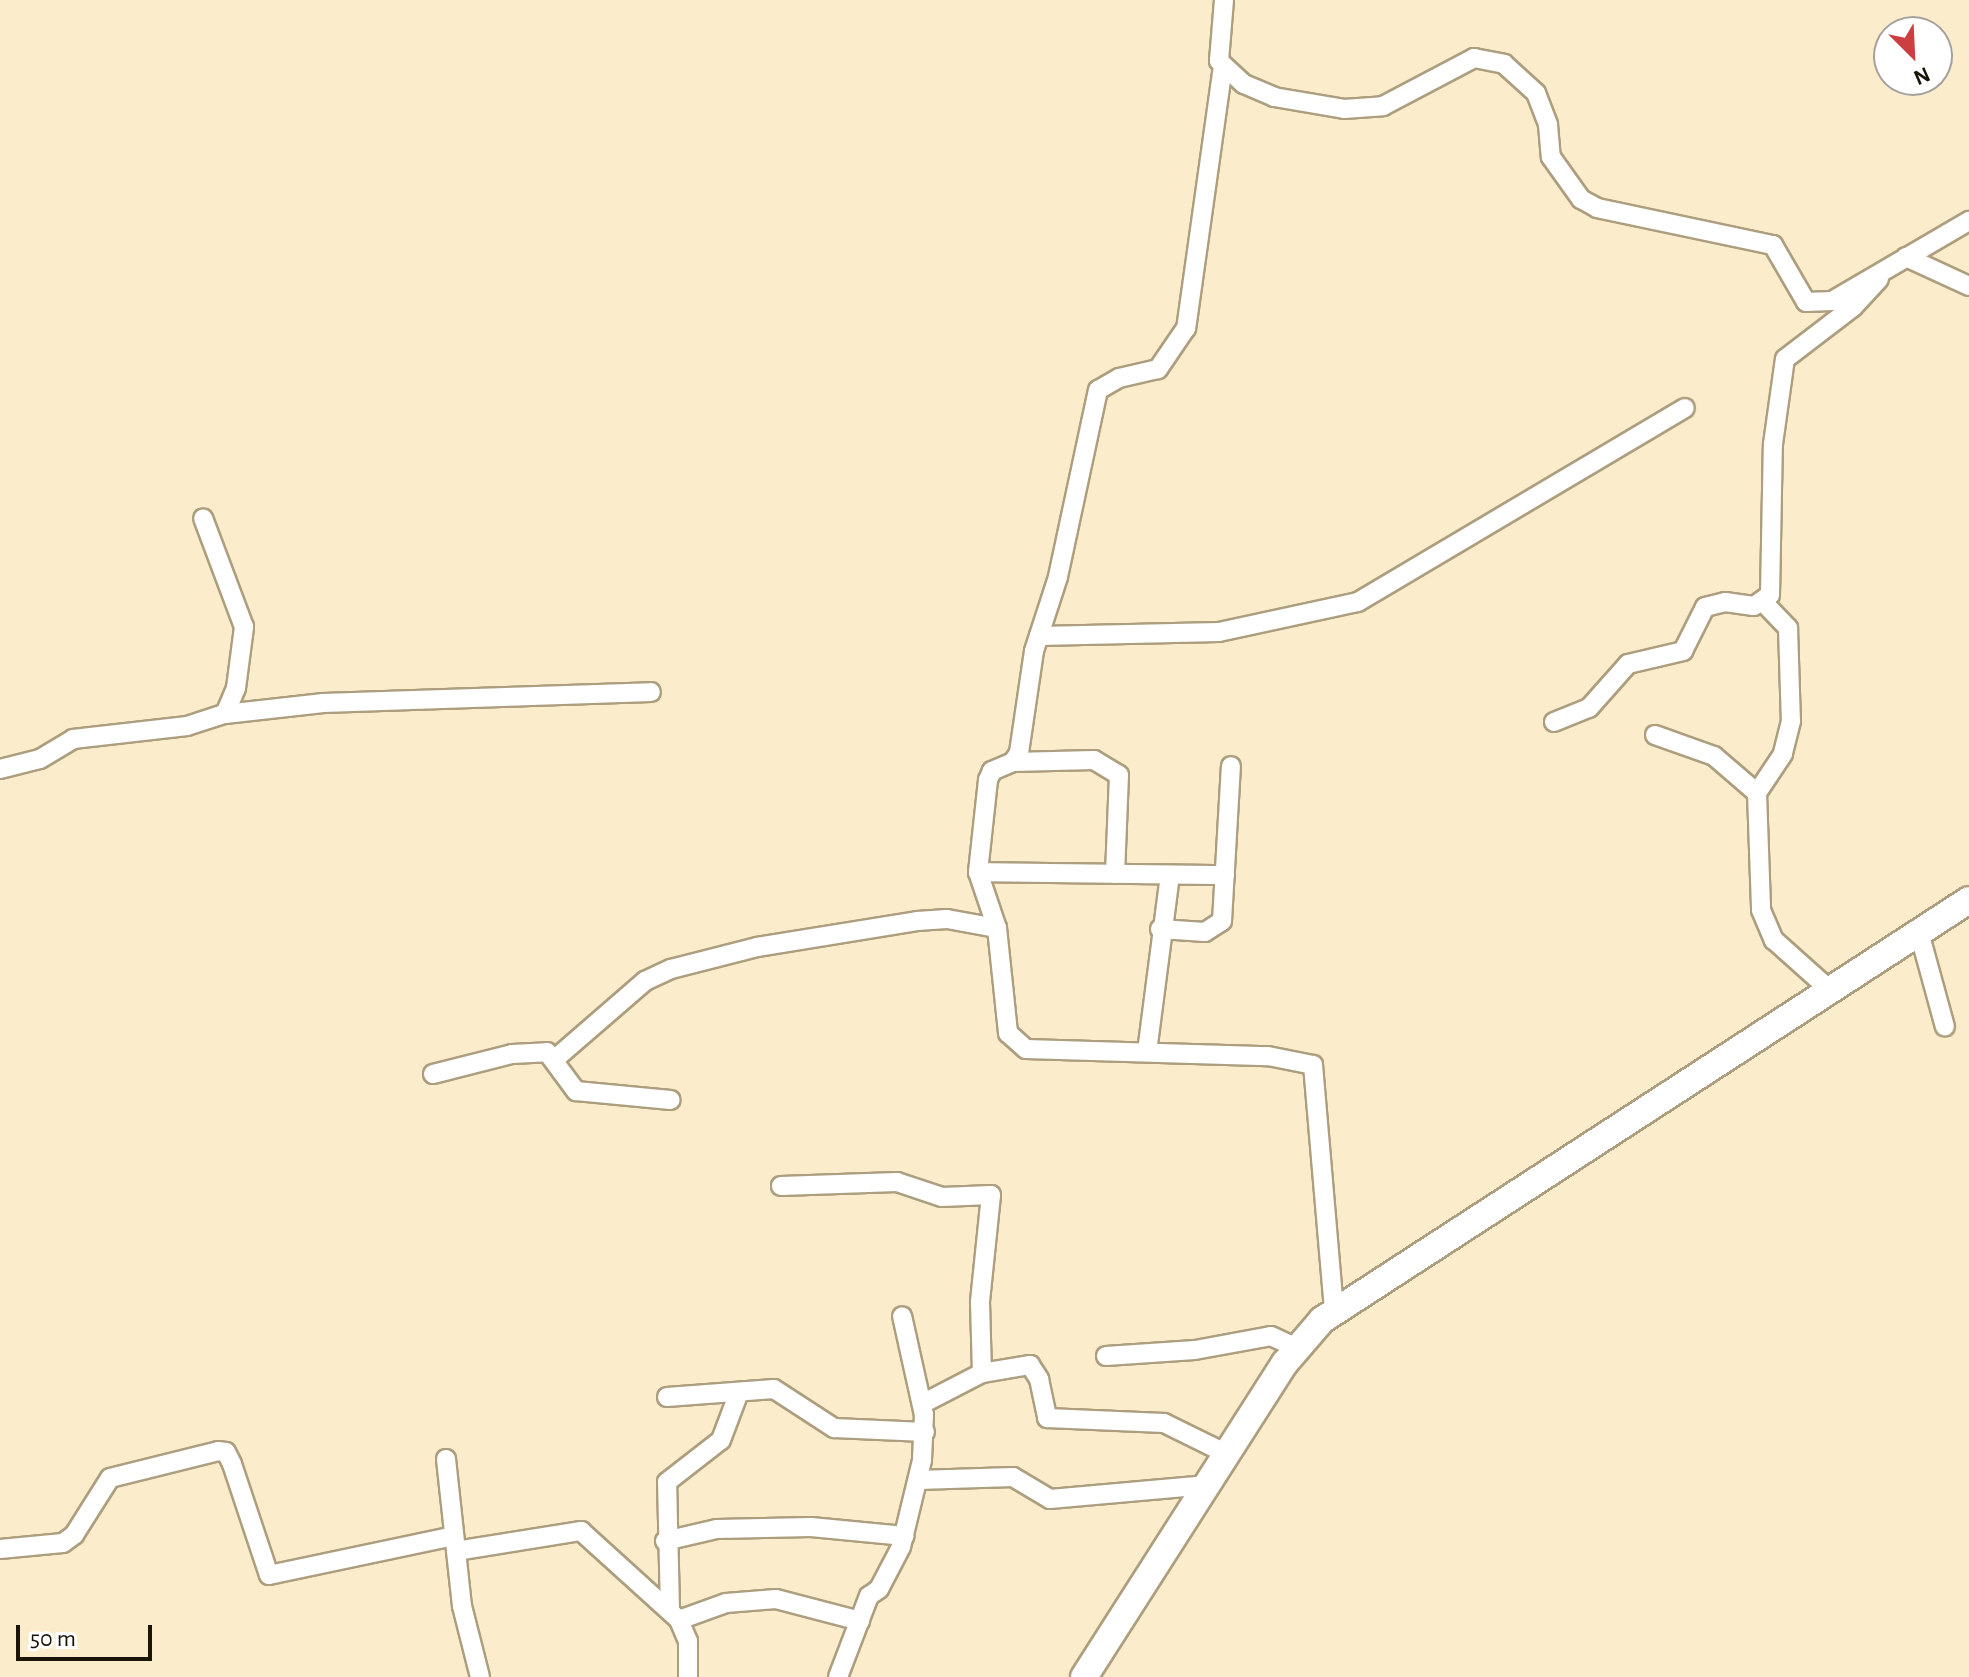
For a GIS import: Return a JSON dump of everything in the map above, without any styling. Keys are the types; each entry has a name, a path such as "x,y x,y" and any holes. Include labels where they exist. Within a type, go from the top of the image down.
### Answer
{"street":[{"path":"1013,762 1019,753 1039,636 1058,577 1098,390 1119,378 1158,369 1186,328 1223,66 1217,49 1224,0"},
{"path":"1223,66 1244,84 1274,97 1362,109 1383,106 1474,58 1488,58 1530,83 1544,111 1558,173 1569,188 1597,208 1773,245 1806,302 1832,301 1969,221"},
{"path":"1900,260 1969,286"},
{"path":"1764,603 1775,570 1773,444 1785,359 1853,307 1900,260"},
{"path":"1039,636 1219,632 1358,602 1685,408"},
{"path":"203,518 216,561 243,612 244,649 225,714"},
{"path":"1554,722 1589,708 1628,664 1683,651 1705,607 1764,603"},
{"path":"1764,603 1788,628 1791,721 1783,754 1757,793 1759,898 1765,922 1785,952 1830,990"},
{"path":"0,769 40,759 73,739 187,726 225,714 323,703 651,692"},
{"path":"1655,735 1714,756 1757,793"},
{"path":"1115,874 1119,775 1094,760 1013,762 992,771 988,780 978,872 997,928 1004,1015 1014,1042 1026,1049 1268,1056 1313,1065 1334,1311"},
{"path":"1160,929 1217,928 1222,921 1231,766"},
{"path":"978,872 1225,875"},
{"path":"1147,1052 1160,929 1170,875"},
{"path":"1084,1677 1297,1348 1334,1311 1969,900"},
{"path":"555,1059 645,981 671,969 757,947 917,921 947,919 997,928"},
{"path":"1919,932 1945,1027"},
{"path":"433,1074 535,1051 555,1059 566,1084 576,1091 671,1100"},
{"path":"781,1186 897,1182 942,1197 991,1195 980,1302 982,1373"},
{"path":"838,1677 860,1621 905,1536 918,1480 925,1432 922,1404 902,1316"},
{"path":"1106,1356 1195,1350 1271,1336 1297,1348"},
{"path":"922,1404 982,1373 1030,1365 1039,1379 1043,1410 1054,1421 1164,1423 1227,1454"},
{"path":"667,1397 774,1389 817,1422 844,1430 925,1432"},
{"path":"674,1616 665,1541 667,1482 721,1440 739,1392"},
{"path":"0,1549 63,1543 74,1535 110,1478 218,1451 226,1452 269,1575 455,1543 581,1531 674,1616 688,1641 688,1677"},
{"path":"446,1459 467,1636 480,1677"},
{"path":"918,1480 1013,1477 1050,1499 1207,1485"},
{"path":"665,1541 725,1529 811,1527 905,1536"},
{"path":"674,1616 726,1603 776,1599 860,1621"}]}
